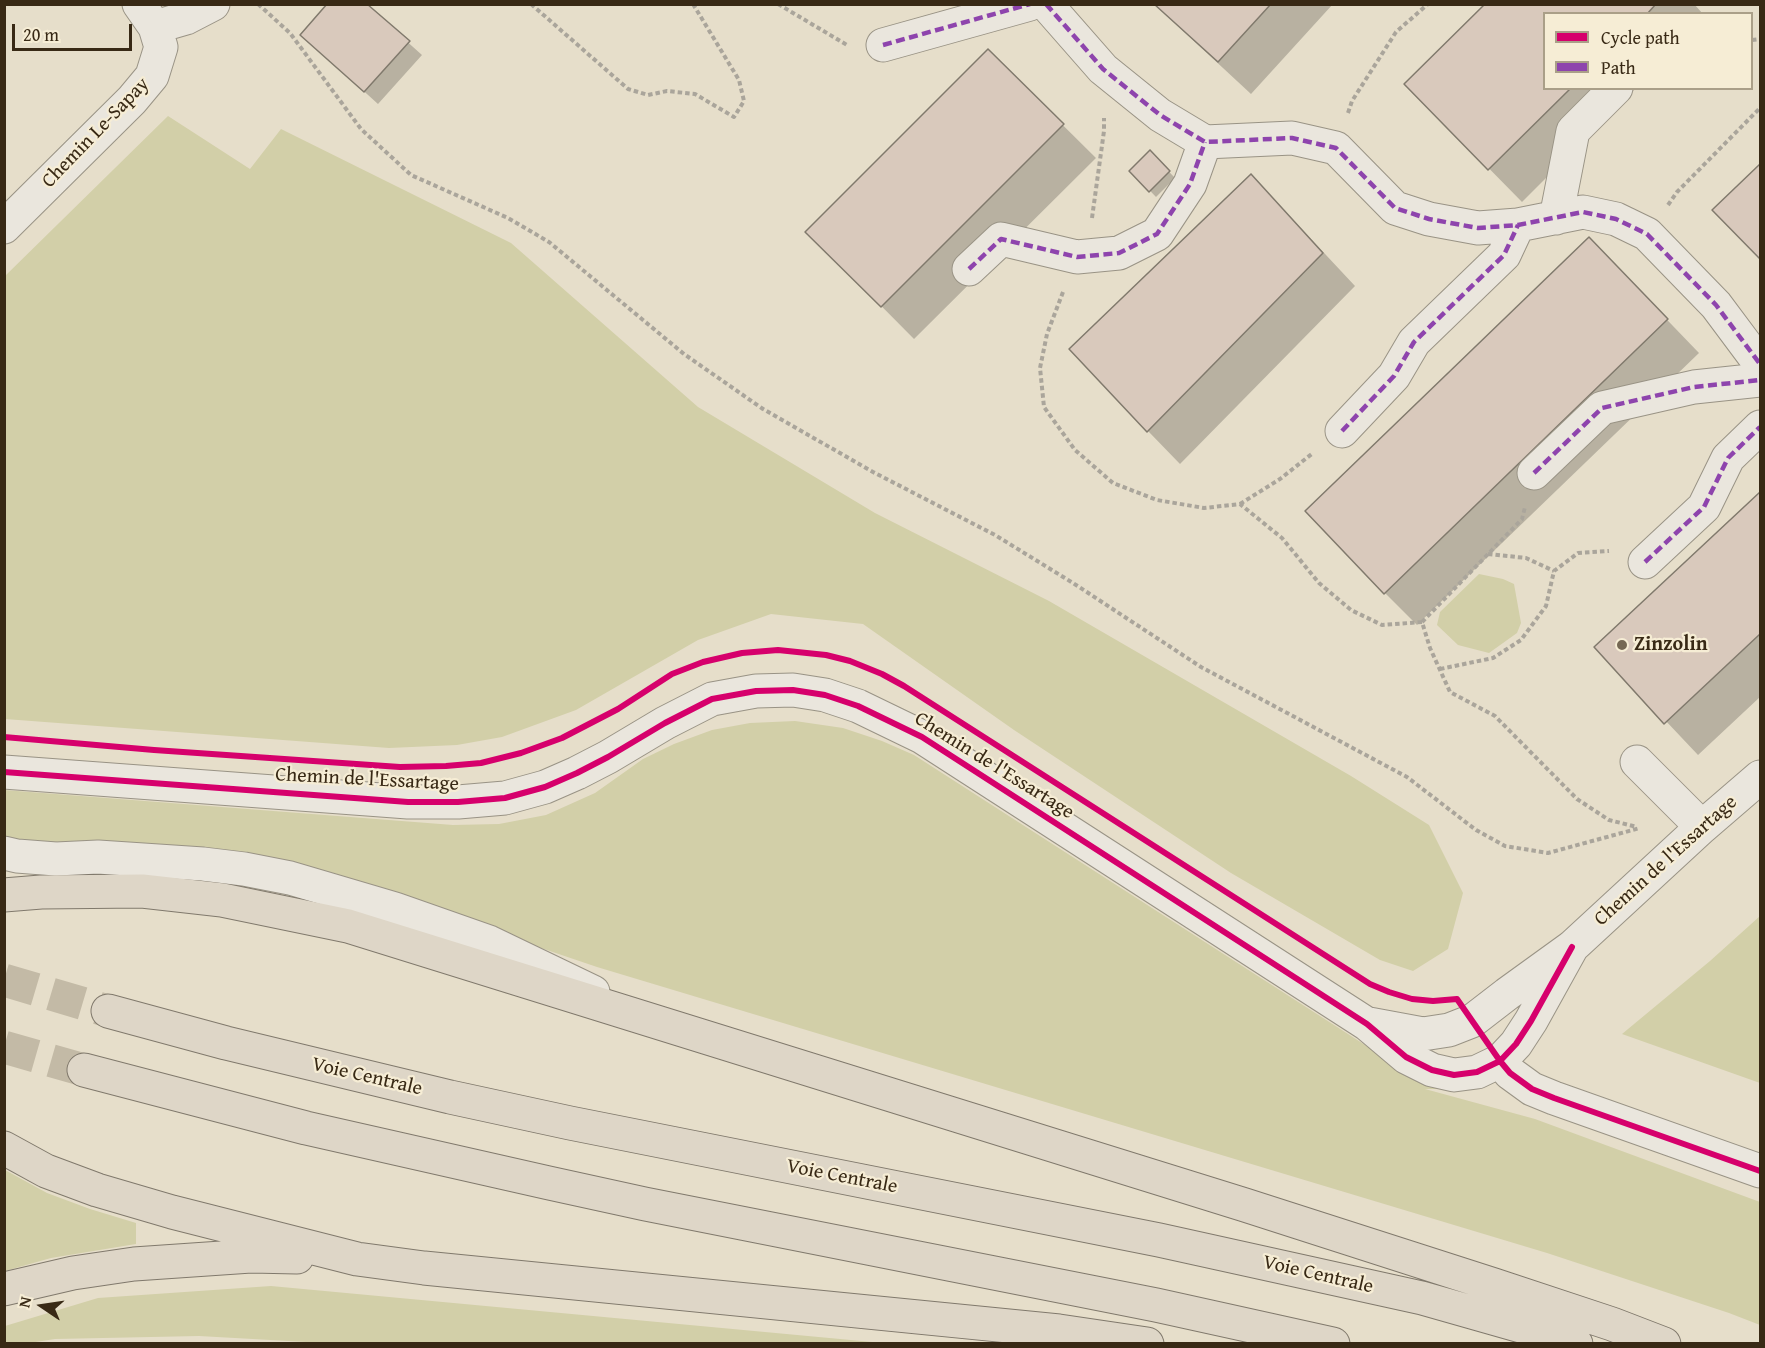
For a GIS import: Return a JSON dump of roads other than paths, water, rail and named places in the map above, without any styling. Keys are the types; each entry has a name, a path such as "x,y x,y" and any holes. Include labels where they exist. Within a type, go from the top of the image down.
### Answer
{"highway":[{"path":"4,895 41,892 142,891 222,900 348,926 1245,1205 1569,1310 1664,1344"},
{"name":"Voie Centrale","path":"108,1011 226,1043 461,1099 1158,1240 1400,1293 1524,1327 1576,1344"},
{"path":"84,1070 306,1128 549,1183 1144,1302 1333,1344"},
{"path":"4,1148 70,1181 108,1194 194,1218 357,1258 424,1268 1059,1331 1147,1344"},
{"path":"4,1289 73,1273 134,1264 251,1256 357,1258"}],"street":[{"name":"Chemin Le-Sapay","path":"4,227 132,100 152,76 161,47 147,16 186,18 213,4"},
{"path":"883,45 1030,4"},
{"path":"1046,4 1103,69 1160,115 1205,142 1292,138 1336,148 1395,208 1429,219 1478,228 1518,225 1583,213 1616,219 1647,234 1716,305 1761,364"},
{"path":"1556,218 1573,131 1614,90"},
{"path":"969,269 1001,239 1077,257 1119,253 1157,234 1190,184 1205,142"},
{"path":"1342,431 1394,376 1414,342 1504,255 1518,225"},
{"path":"1534,473 1602,408 1694,387 1761,380"},
{"path":"1646,562 1704,507 1728,458 1761,427"},
{"name":"Chemin de l'Essartage","path":"4,772 408,802 458,802 505,798 545,787 577,773 712,699 756,691 793,690 825,696 858,706 922,737 1367,1024 1406,1057 1431,1070 1454,1075 1477,1072 1500,1060 1516,1044 1531,1021 1572,947"},
{"path":"1637,762 1702,827"},
{"name":"Chemin de l'Essartage","path":"1367,1024 1423,1034 1449,1030 1472,1021 1572,947 1702,827 1761,777"},
{"path":"4,853 56,859 98,857 203,864 290,878 395,909 489,942 651,1021"},
{"path":"1500,1060 1510,1073 1532,1089 1761,1171"}],"tunnel":[{"path":"4,980 108,1011"},
{"path":"4,1047 84,1070"}],"place":[{"name":"Zinzolin","path":"1622,645"}]}
